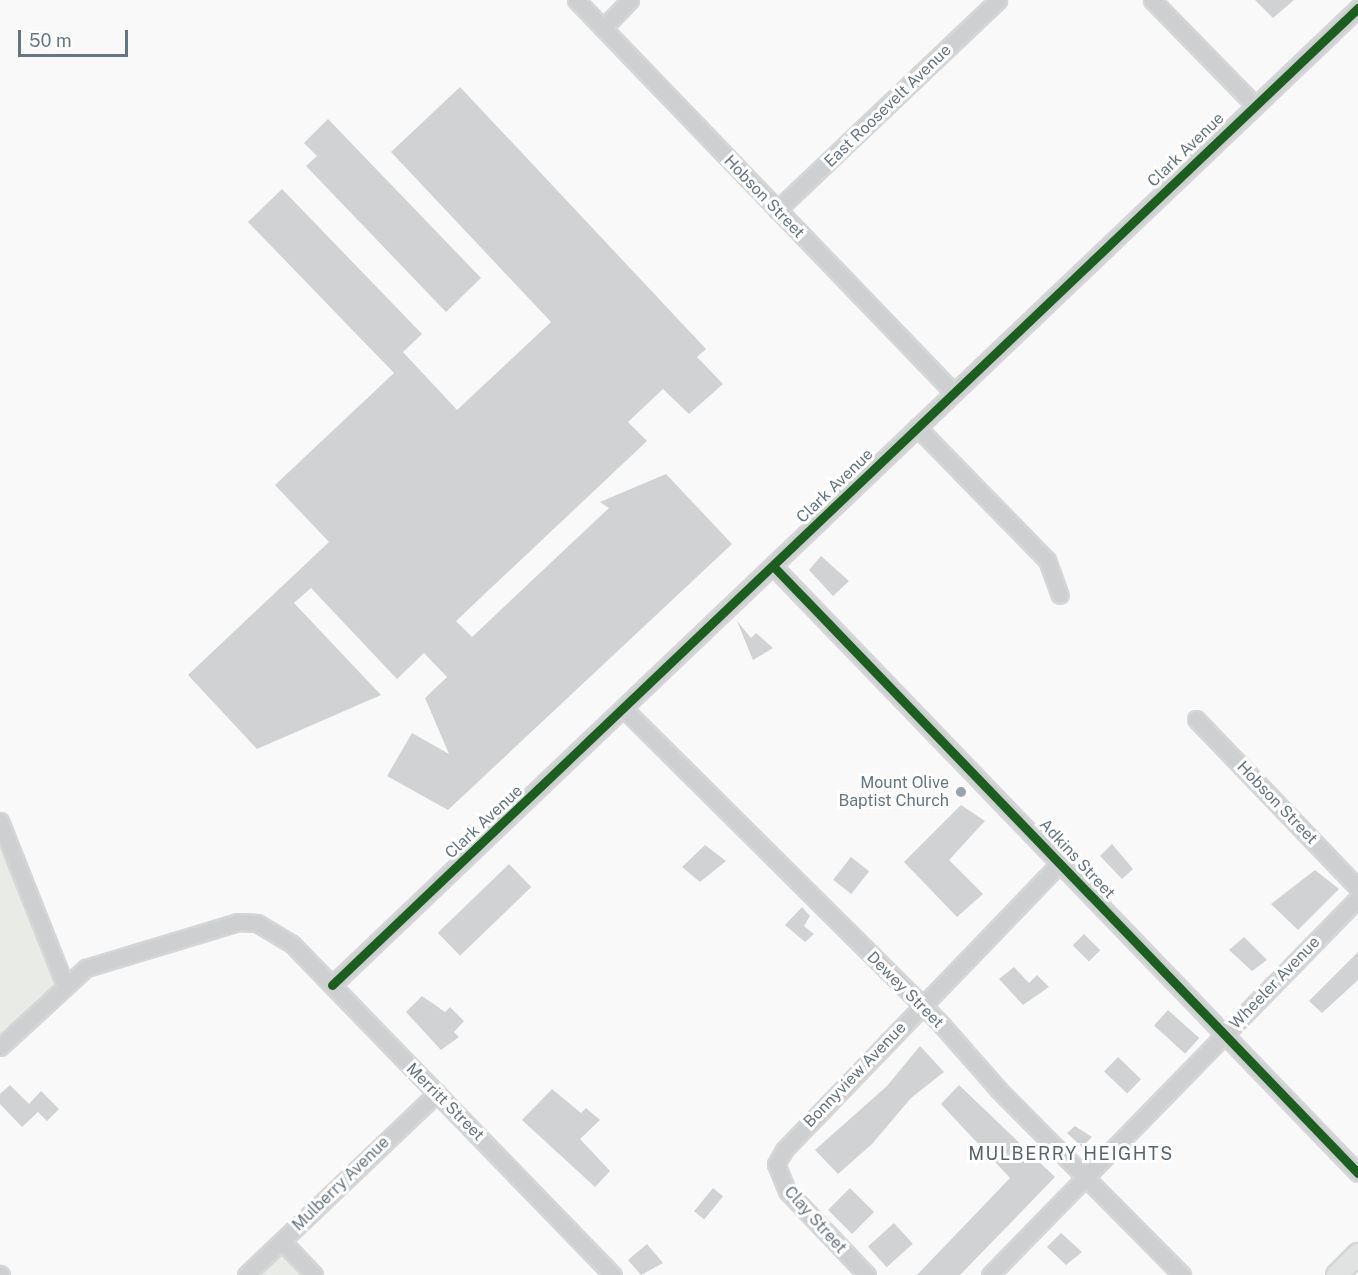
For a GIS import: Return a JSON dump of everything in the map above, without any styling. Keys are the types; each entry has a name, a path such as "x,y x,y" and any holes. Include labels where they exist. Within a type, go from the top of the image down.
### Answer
{"main road":[{"path":"1336,1275 1358,1254"}],"street":[{"name":"Hobson Street","path":"576,0 954,393"},
{"path":"603,28 630,0"},
{"name":"East Roosevelt Avenue","path":"777,210 998,0"},
{"path":"1152,0 1255,105"},
{"name":"Clark Avenue","path":"332,986 1358,8"},
{"path":"917,427 1047,560 1060,595"},
{"name":"Adkins Street","path":"773,566 1358,1173"},
{"name":"Dewey Street","path":"624,709 922,1005 1182,1275"},
{"name":"Hobson Street","path":"1196,719 1358,888"},
{"path":"0,821 64,983 0,1047"},
{"name":"Bonnyview Avenue","path":"779,1160 922,1005 1060,863"},
{"name":"Wheeler Avenue","path":"990,1275 1088,1179 1358,898"},
{"name":"Merritt Street","path":"64,983 97,964 238,922 257,922 275,931 332,986 613,1275"},
{"name":"Mulberry Avenue","path":"246,1275 436,1093"},
{"name":"Clay Street","path":"779,1160 778,1178 787,1191 867,1275"},
{"path":"282,1241 314,1275"}],"shaded area":[{"path":"0,834 61,982 0,1042"},
{"path":"282,1243 312,1275 248,1275"}],"building":[{"path":"1255,0 1294,0 1273,18"},
{"path":"460,87 706,349 697,357 723,384 689,414 663,389 628,422 647,441 456,621 472,637 609,508 600,502 666,474 732,544 448,810 387,776 412,733 449,754 425,698 447,677 424,653 397,679 311,588 294,603 381,695 257,749 188,675 329,542 275,485 394,373 248,222 282,189 422,334 403,352 457,410 551,322 391,152"},
{"path":"328,119 481,278 446,312 306,166 317,156 304,143"},
{"path":"821,556 849,581 833,596 809,570"},
{"path":"737,621 751,638 756,633 773,648 753,660"},
{"path":"961,805 985,821 949,860 983,894 957,917 904,862"},
{"path":"1112,844 1133,869 1122,879 1100,856"},
{"path":"705,845 726,861 700,882 682,867"},
{"path":"851,857 869,871 851,894 833,880"},
{"path":"509,864 531,887 460,956 438,933"},
{"path":"1315,870 1339,889 1298,930 1271,904"},
{"path":"802,907 810,916 804,926 814,934 805,942 785,925"},
{"path":"1084,934 1100,950 1089,962 1073,945"},
{"path":"1244,937 1267,960 1252,971 1229,950"},
{"path":"1358,952 1358,980 1322,1013 1309,1001"},
{"path":"1014,967 1029,983 1037,975 1049,987 1023,1005 999,979"},
{"path":"422,996 445,1012 450,1007 464,1021 454,1032 459,1037 441,1050 406,1012"},
{"path":"1168,1010 1199,1038 1185,1054 1154,1026"},
{"path":"920,1046 944,1072 911,1098 872,1144 838,1174 815,1150 887,1086"},
{"path":"1118,1057 1141,1079 1127,1094 1104,1071"},
{"path":"10,1085 29,1104 41,1091 59,1109 47,1121 38,1112 22,1127 0,1104 0,1094"},
{"path":"959,1085 1055,1177 960,1275 917,1275 1010,1178 941,1104"},
{"path":"552,1089 581,1113 586,1108 600,1120 580,1139 610,1171 595,1187 522,1120"},
{"path":"1075,1126 1092,1137 1082,1147 1067,1133"},
{"path":"713,1188 723,1196 704,1219 694,1211"},
{"path":"850,1188 874,1212 852,1234 828,1210"},
{"path":"894,1223 913,1244 887,1267 868,1246"},
{"path":"1061,1233 1082,1252 1066,1265 1047,1247"},
{"path":"647,1244 663,1263 641,1275 628,1260"}],"cycle path":[{"path":"332,985 1358,8"},
{"path":"773,566 1358,1173"}],"place":[{"name":"Mount Olive Baptist Church","path":"961,792"}],"district":[{"name":"MULBERRY HEIGHTS","path":"1071,1154"}]}
